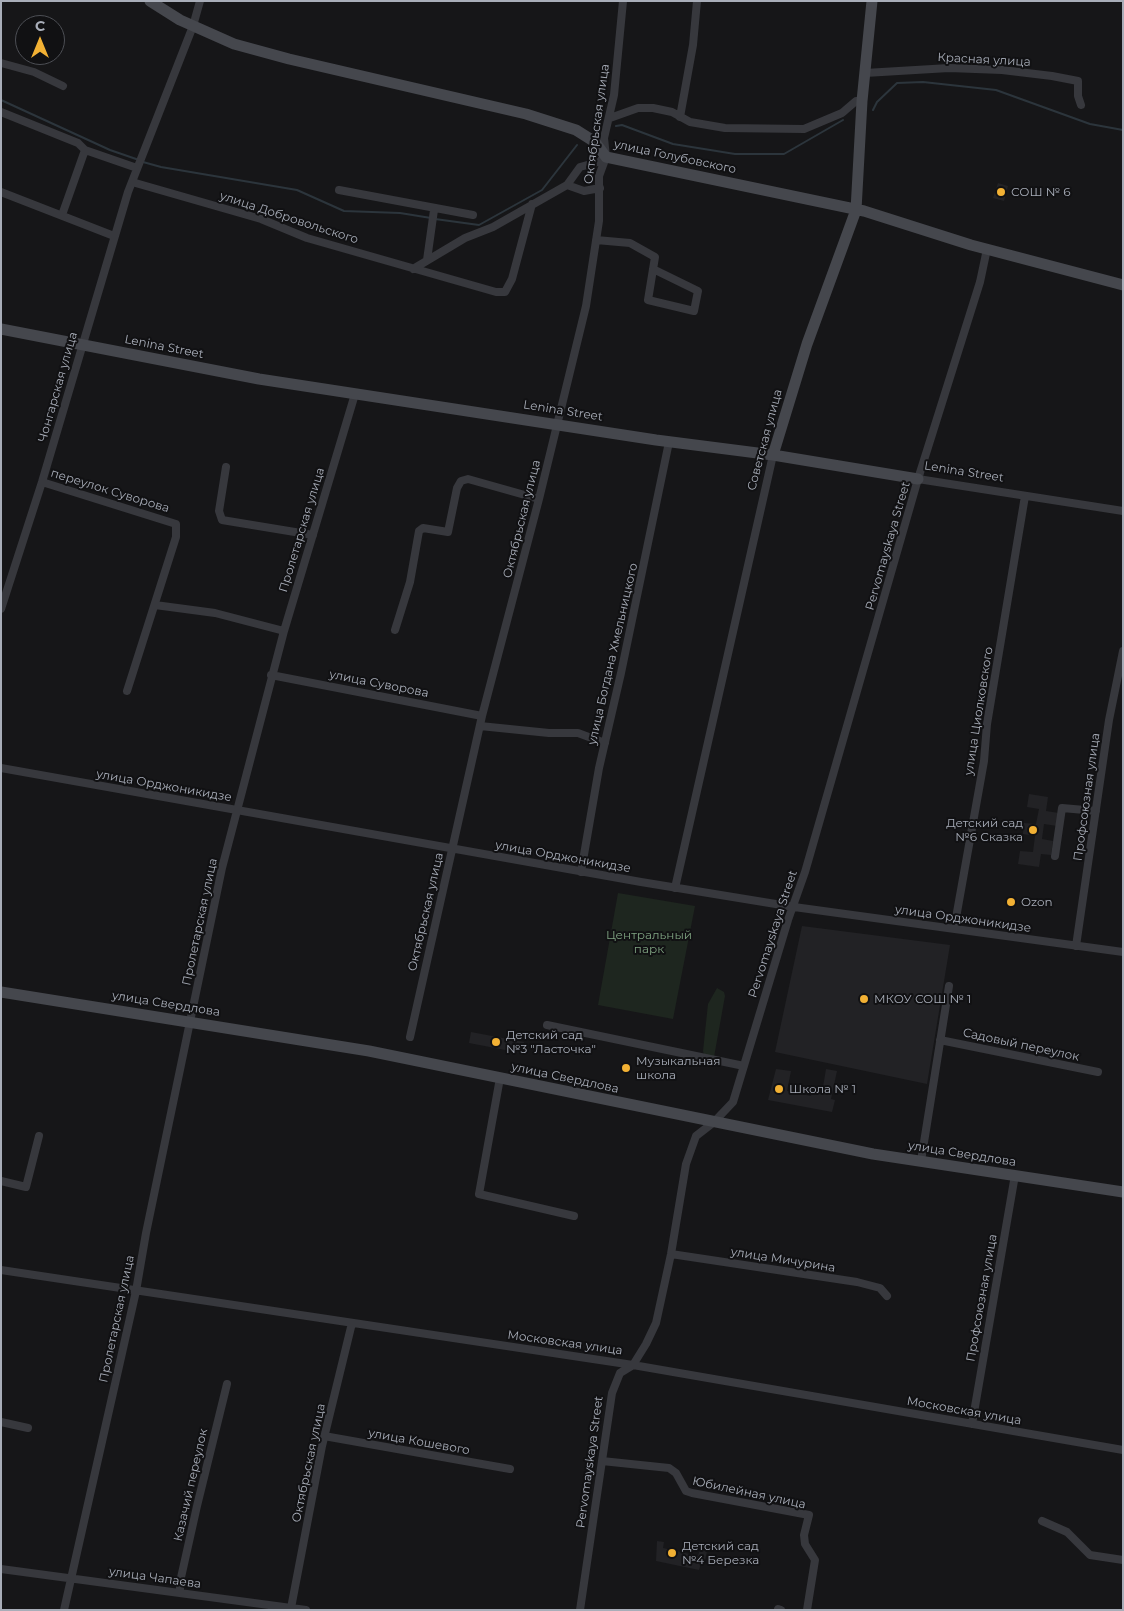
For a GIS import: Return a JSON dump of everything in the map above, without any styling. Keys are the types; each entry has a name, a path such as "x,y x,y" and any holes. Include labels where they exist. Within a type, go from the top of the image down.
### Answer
{"street":[{"name":"улица Голубовского","path":"150,1 193,26 234,44 289,59 526,114 576,130 595,142 606,157 856,210 987,249 1123,285"},
{"path":"193,26 200,1"},
{"name":"Октябрьская улица","path":"410,1037 482,716 539,499 586,306 596,240 600,188 599,176 606,157 604,138 614,95 623,1"},
{"path":"680,117 693,45 697,1"},
{"name":"Советская улица","path":"675,888 772,455 807,344 856,210 862,101 872,1"},
{"name":"Чонгарская улица","path":"1,609 42,482 114,236 136,169 193,26"},
{"path":"1,63 34,72 63,86"},
{"name":"Красная улица","path":"865,73 949,68 1002,70 1052,76 1078,81 1078,96 1081,105"},
{"path":"610,118 638,108 672,112 690,122 725,128 804,129 842,114 856,101 862,101"},
{"path":"672,112 682,105"},
{"path":"1,112 78,143 85,150 136,169"},
{"path":"62,215 85,150"},
{"path":"413,269 465,238 493,227 567,185 580,166 598,162 606,157"},
{"name":"улица Добровольского","path":"132,182 261,219 307,238 496,292 504,292 512,279 532,204"},
{"path":"567,185 584,191 600,188"},
{"path":"339,190 434,210 473,216"},
{"path":"1,192 114,236"},
{"path":"427,260 434,210"},
{"path":"596,240 630,244 654,257 648,300 694,311 698,291 653,269"},
{"name":"Pervomayskaya Street","path":"580,1610 612,1393 620,1373 633,1364 646,1344 656,1323 671,1254 686,1164 696,1136 714,1122 733,1102 794,907 918,479 980,282 987,249"},
{"name":"Lenina Street","path":"1,329 250,377 669,442 772,455 1123,511"},
{"name":"Пролетарская улица","path":"64,1610 136,1291 214,901 284,631 355,394"},
{"name":"улица Богдана Хмельницкого","path":"581,872 604,743 669,442"},
{"path":"226,467 219,512 222,520 313,534"},
{"path":"395,630 410,582 419,531 423,528 448,532 457,488 461,481 468,479 539,499"},
{"name":"переулок Суворова","path":"42,482 176,524 176,537 127,691"},
{"name":"улица Циолковского","path":"954,928 984,761 987,724 1024,496"},
{"path":"155,605 215,613 284,631"},
{"name":"Профсоюзная улица","path":"1076,946 1109,720 1123,651"},
{"name":"улица Суворова","path":"272,675 482,716"},
{"path":"480,726 548,733 578,733 604,743"},
{"name":"улица Орджоникидзе","path":"1,768 675,888 794,907 1123,952"},
{"path":"1055,856 1062,808 1096,811"},
{"path":"921,1161 950,986"},
{"name":"улица Свердлова","path":"1,992 369,1051 873,1154 1123,1192"},
{"path":"547,1025 744,1066"},
{"name":"Садовый переулок","path":"940,1040 1098,1072"},
{"path":"500,1078 479,1194 574,1216"},
{"path":"1,1181 26,1187 39,1136"},
{"name":"Профсоюзная улица","path":"972,1424 1015,1176"},
{"name":"улица Мичурина","path":"671,1254 857,1282 880,1288 887,1296"},
{"name":"Московская улица","path":"1,1270 633,1364 1123,1450"},
{"name":"Октябрьская улица","path":"291,1608 324,1436 352,1323"},
{"name":"Казачий переулок","path":"180,1592 180,1582 196,1506 227,1384"},
{"path":"1,1422 28,1428"},
{"name":"улица Кошевого","path":"324,1436 510,1469"},
{"name":"Юбилейная улица","path":"602,1461 669,1468 676,1473 686,1491 692,1494 809,1515 804,1536 805,1544 815,1560 806,1610"},
{"path":"1042,1521 1067,1532 1090,1555 1123,1560"},
{"name":"улица Чапаева","path":"1,1569 306,1610"}],"shaded area":[{"name":"СОШ № 6","path":"998,183 1008,186 1004,201 993,198"},
{"name":"Детский сад №6 Сказка","path":"1029,794 1048,797 1046,811 1059,813 1057,826 1044,824 1042,839 1053,841 1051,855 1041,854 1039,867 1018,864 1020,851 1033,852 1035,836 1023,834 1024,823 1036,824 1039,809 1027,807"},
{"name":"МКОУ СОШ № 1","path":"802,926 950,945 927,1084 775,1052"},
{"name":"Детский сад №3 \"Ласточка\"","path":"471,1032 524,1042 521,1053 469,1043"},
{"name":"Школа № 1","path":"776,1069 791,1071 787,1091 811,1096 812,1091 822,1093 826,1069 837,1071 831,1099 835,1100 832,1112 768,1100"},
{"name":"Детский сад №4 Березка","path":"657,1541 664,1542 663,1548 698,1556 700,1549 707,1551 705,1560 702,1560 699,1570 656,1561"}],"green space":[{"name":"Центральный парк","path":"618,893 695,906 673,1019 598,1005"},
{"path":"717,988 724,992 725,996 714,1057 704,1055 703,1051 708,1004"}],"waterway":[{"path":"873,110 877,102 897,83 923,82 996,90 1090,124 1123,130"},
{"path":"1,100 110,150 139,160"},
{"path":"616,126 622,125 673,144 735,154 784,154 843,120"},
{"path":"435,219 479,225 542,190 577,145"},
{"path":"143,162 161,167 297,190 344,211 400,213 431,218"}],"place":[{"name":"СОШ № 6","path":"1001,192"},
{"name":"Детский сад №6 Сказка","path":"1033,830"},
{"name":"Ozon","path":"1011,902"},
{"name":"МКОУ СОШ № 1","path":"864,999"},
{"name":"Детский сад №3 \"Ласточка\"","path":"496,1042"},
{"name":"Музыкальная школа","path":"626,1068"},
{"name":"Школа № 1","path":"779,1089"},
{"name":"Детский сад №4 Березка","path":"672,1553"}]}
